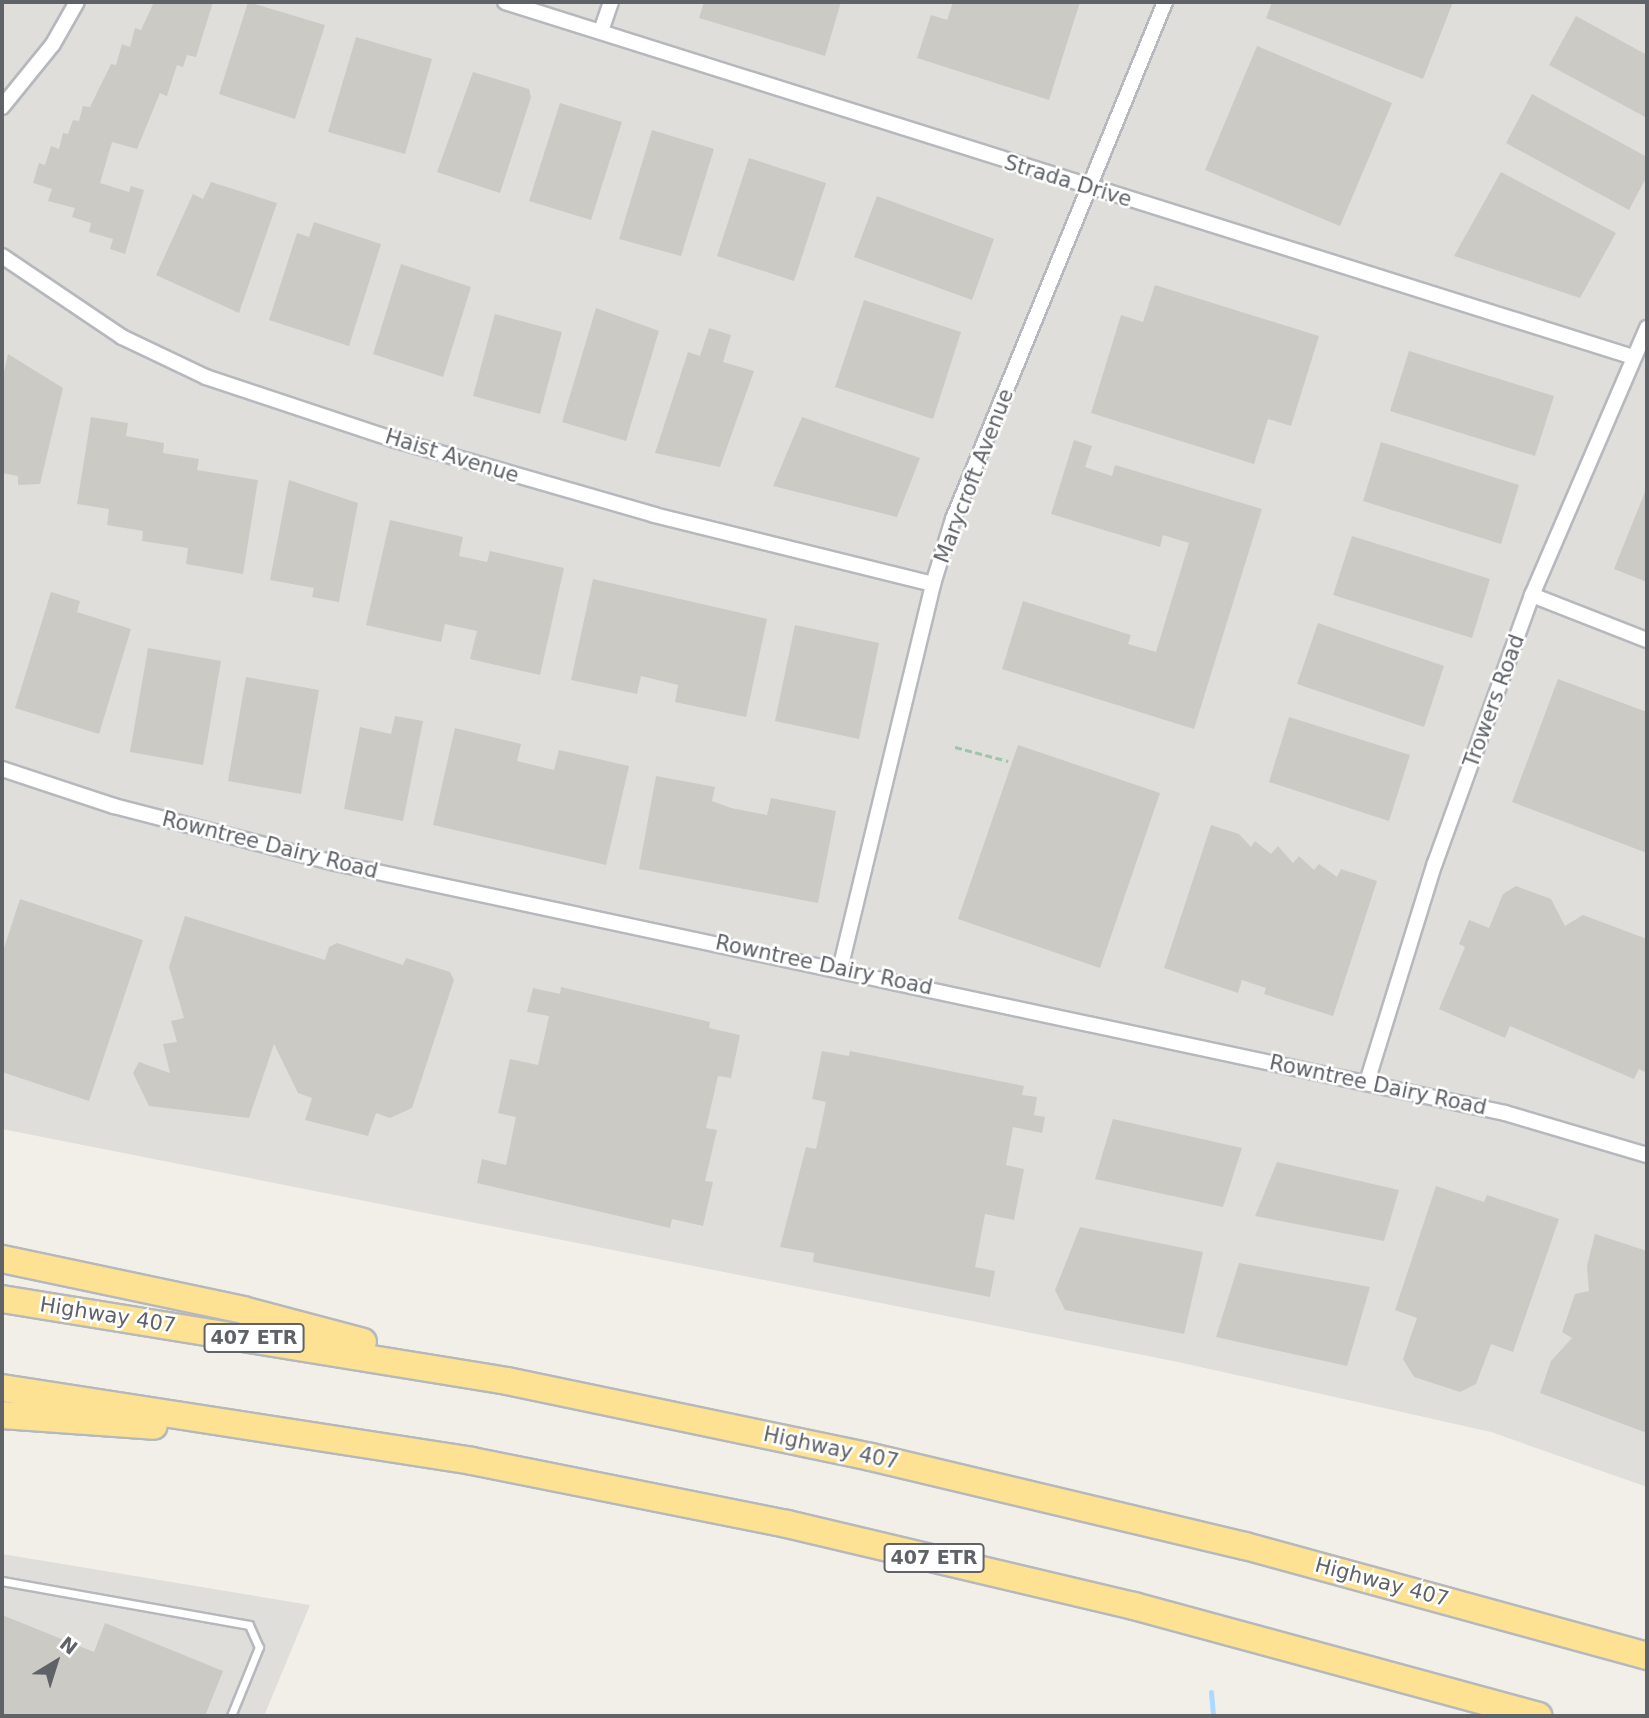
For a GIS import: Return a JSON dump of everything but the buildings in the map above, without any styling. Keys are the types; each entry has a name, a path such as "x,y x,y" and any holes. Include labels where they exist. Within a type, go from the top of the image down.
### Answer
{"highway":[{"path":"2,1259 243,1310 507,1381"},
{"name":"Highway 407","path":"2,1299 507,1381 1034,1493 1461,1603 1647,1656"},
{"name":"407 ETR","path":"2,1388 322,1435 628,1491 908,1552 1147,1609 1538,1716"},
{"path":"2,1415 322,1435"}],"street":[{"path":"2,107 53,44 77,2"},
{"name":"Strada Drive","path":"505,2 1090,189 1633,357"},
{"path":"601,31 611,2"},
{"name":"Marycroft Avenue","path":"840,969 933,584 953,519 1165,2"},
{"name":"Haist Avenue","path":"2,256 122,337 206,377 396,440 654,515 933,584"},
{"name":"Trowers Road","path":"1367,1082 1435,863 1532,595 1647,328"},
{"path":"1532,595 1647,640"},
{"name":"Rowntree Dairy Road","path":"2,769 114,806 335,863 1367,1082 1505,1113 1647,1155"}],"lane":[{"path":"2,1581 249,1625 260,1647 231,1716"}],"path":[{"path":"955,747 1008,761"}],"shaded area":[{"path":"2,2 1647,2 1647,1487 1491,1432 1178,1362 2,1129"},
{"path":"2,1554 310,1605 264,1716 2,1716"}],"waterway":[{"path":"1211,1692 1213,1716"}]}
